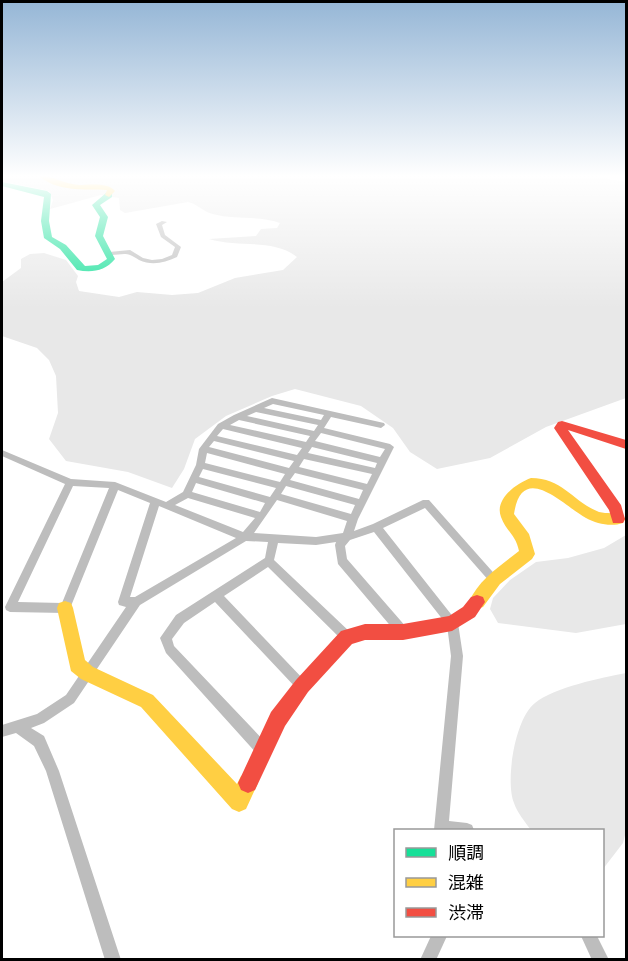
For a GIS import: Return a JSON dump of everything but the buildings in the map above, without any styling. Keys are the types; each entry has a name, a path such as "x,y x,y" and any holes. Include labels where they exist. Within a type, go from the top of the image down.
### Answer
{"street":[{"path":"45,220 48,238 63,247 80,268 101,268 111,258 99,236 103,220"},
{"path":"109,254 130,252 141,261 155,263 175,256 178,247 163,236 159,224 164,222"},
{"path":"166,506 187,494 200,465 203,449 221,426 272,401 381,425"},
{"path":"254,409 383,461"},
{"path":"2,731 40,719 70,699 136,602 245,537 274,499 329,414"},
{"path":"237,417 315,435"},
{"path":"115,485 64,608 76,665 87,673 147,701 239,802 278,719 302,686 347,637 365,632 403,632 452,623 469,612 494,579 527,555 527,545 524,539 507,515 508,501 528,483 546,483 598,519 610,521 618,519 616,509 560,428 562,425 627,444"},
{"path":"221,426 315,435 390,447 353,519 347,537 340,545 342,561 403,632"},
{"path":"212,438 377,472"},
{"path":"203,449 369,488"},
{"path":"2,453 70,482 115,485 155,503 245,537 316,541 347,537 376,527 426,503 494,579"},
{"path":"200,465 361,503"},
{"path":"194,479 353,519"},
{"path":"64,608 10,607 70,482"},
{"path":"187,494 262,516"},
{"path":"136,602 123,602 155,503"},
{"path":"376,527 452,623 457,656 442,829"},
{"path":"263,750 170,649 166,638 180,619 268,561 274,540"},
{"path":"268,561 347,637"},
{"path":"216,595 302,686"},
{"path":"18,727 39,741 113,960"},
{"path":"428,960 439,937"},
{"path":"590,937 601,960"}],"shaded area":[{"path":"265,220 626,220 626,398 546,427 490,458 437,469 410,452 393,428 361,406 295,389 272,396 226,416 195,439 184,469 172,488 128,472 66,461 49,439 58,413 56,376 49,360 37,348 2,336 2,282 21,268 21,259 30,254 44,253 66,260 78,276 76,282 79,291 119,297 137,292 172,295 198,293 235,278 283,270 297,257 277,247 209,239 256,236 261,229 277,228 280,223"},
{"path":"626,535 626,624 576,633 498,623 490,609 493,598 510,580 536,562 568,558 604,548"},
{"path":"626,673 626,831 623,843 604,868 604,829 530,829 519,813 511,793 511,766 517,735 528,711 535,703 554,692 591,680"}],"traffic: fast":[{"path":"45,220 48,238 63,247 80,268 85,269 101,267 111,259 99,236 103,220"}],"traffic: slow":[{"path":"477,602 494,579 527,554 524,538 507,515 511,499 522,487 531,483 540,483 558,490 594,516 618,519"},
{"path":"65,608 77,665 87,673 147,701 239,802 248,783"}],"traffic: jam":[{"path":"618,519 616,509 560,428 562,425 570,426 626,444"},
{"path":"248,783 278,719 302,686 347,637 365,632 403,632 452,623 469,612 477,602"}]}
